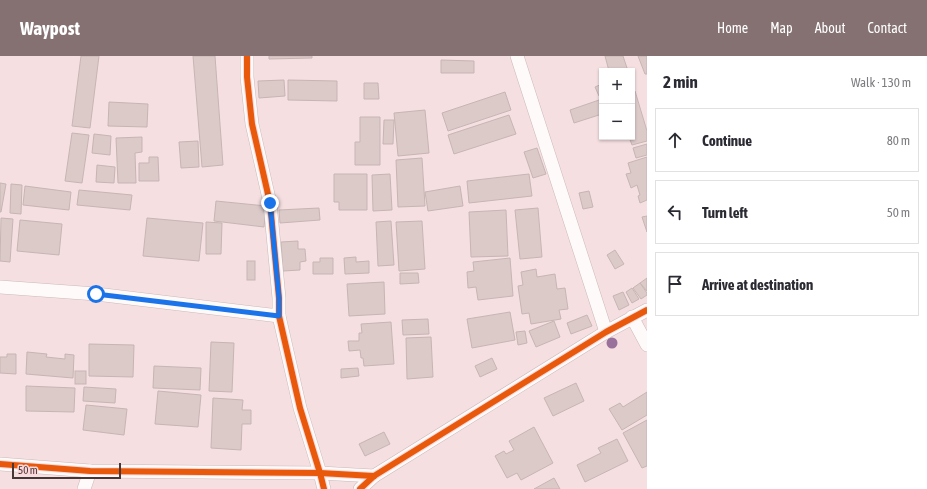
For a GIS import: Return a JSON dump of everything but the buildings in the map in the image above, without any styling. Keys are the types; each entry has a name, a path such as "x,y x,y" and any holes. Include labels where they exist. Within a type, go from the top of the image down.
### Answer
{"street":[{"path":"247,56 247,77 252,124 270,203 279,298 279,316 300,408 324,489"},
{"path":"517,56 606,332"},
{"path":"0,287 96,294 279,316"},
{"path":"360,489 374,476 606,332 647,310"},
{"path":"632,317 647,345"},
{"path":"0,464 90,471 320,472 374,476"},
{"path":"84,489 90,471"}],"cycle path":[{"path":"247,56 247,77 252,124 270,203 279,298 279,316 300,408 324,489"},
{"path":"360,489 374,476 606,332 647,310"},
{"path":"0,464 90,471 320,473 374,476"}],"route":[{"path":"96,294 265,316 279,316 279,298 270,203"}]}
